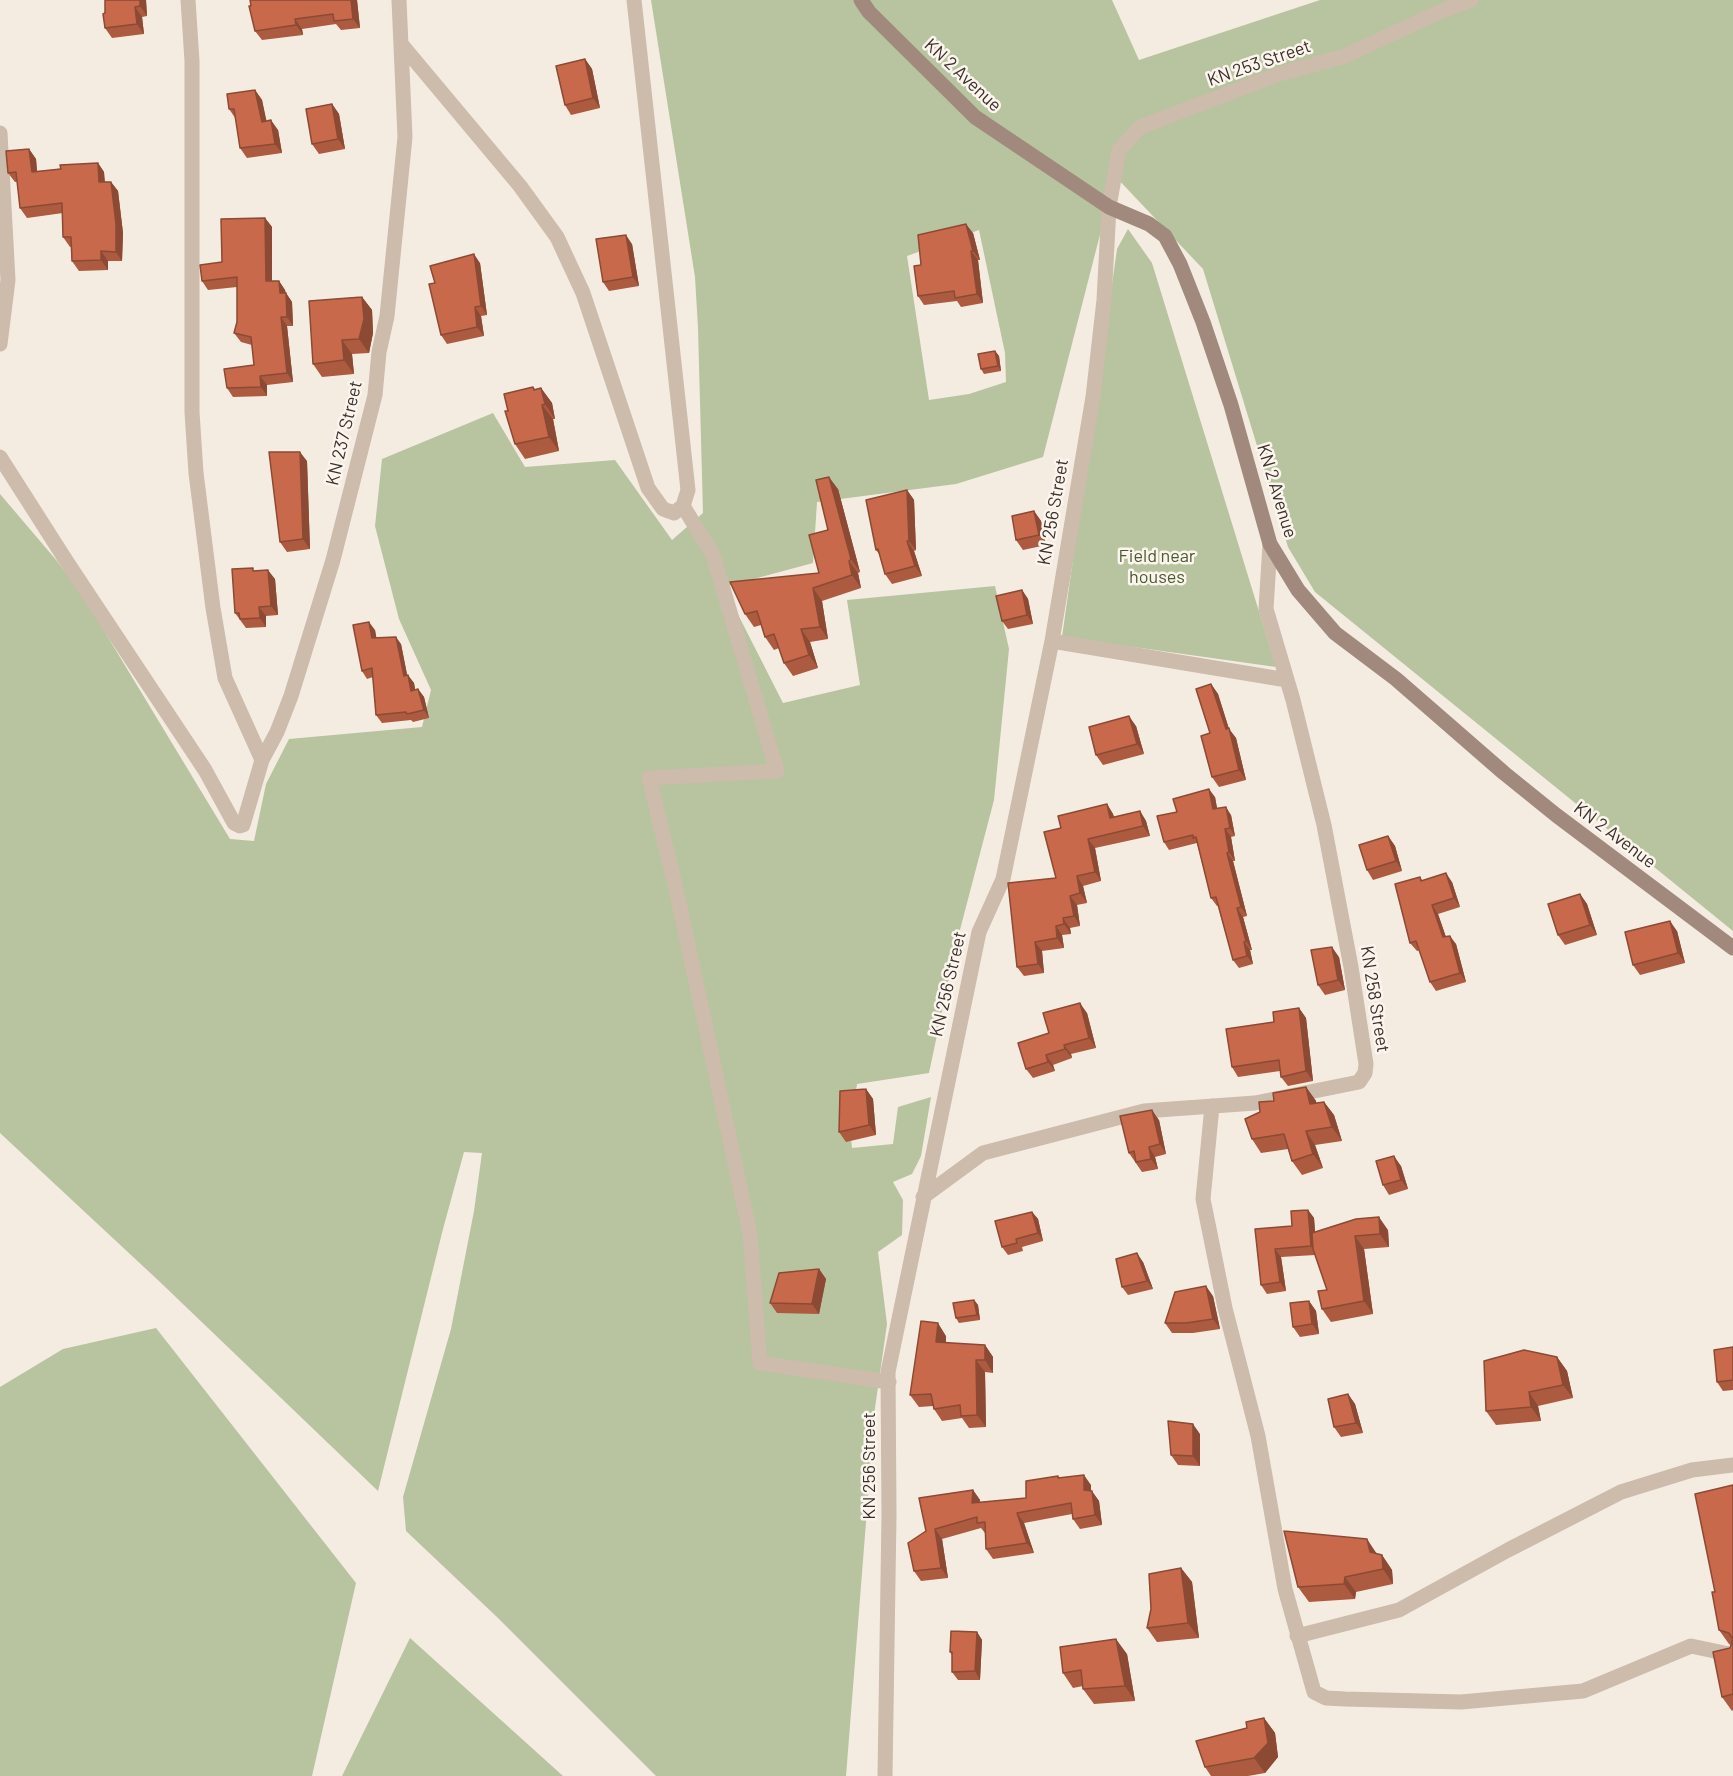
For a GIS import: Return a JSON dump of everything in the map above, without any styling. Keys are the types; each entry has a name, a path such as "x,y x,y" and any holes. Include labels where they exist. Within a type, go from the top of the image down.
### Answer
{"main road":[{"name":"KN 2 Avenue","path":"861,0 869,12 975,117 1109,207 1149,224 1164,236 1180,264 1203,322 1231,405 1270,544 1298,590 1335,633 1396,679 1556,815 1733,948"}],"street":[{"path":"188,0 192,61 192,412 196,473 213,608 225,678 262,760"},
{"name":"KN 237 Street","path":"0,457 205,770 234,823 243,825 262,760 277,732 291,696 333,560 375,395 379,352 387,316 405,137 399,0"},
{"path":"402,45 520,186 557,237 583,293 648,488 663,509 674,513 683,506 688,490 634,0"},
{"name":"KN 253 Street","path":"1109,207 1119,150 1140,127 1279,74 1345,56 1439,12 1471,0"},
{"path":"0,133 8,280 0,344"},
{"name":"KN 256 Street","path":"885,1776 889,1515 888,1372 979,932 1003,879 1052,640 1093,397 1104,300 1109,207"},
{"path":"683,506 712,555 777,771 649,778 676,889 750,1234 760,1364 889,1382"},
{"name":"KN 258 Street","path":"923,1197 983,1153 1144,1111 1255,1103 1359,1082 1365,1073 1366,1064 1352,968 1320,808 1266,609 1270,544"},
{"path":"1052,640 1287,680"},
{"path":"1212,1106 1203,1199 1225,1308 1258,1436 1285,1589 1314,1692 1326,1698 1461,1702 1583,1691 1691,1646 1733,1655"},
{"path":"1297,1636 1399,1610 1508,1550 1621,1492 1692,1470 1733,1465"}],"green space":[{"path":"651,0 1112,0 1139,60 1320,0 1733,0 1733,931 1315,592 1288,547 1203,269 1115,176 1043,457 956,484 817,502 813,563 724,587 783,703 860,685 847,600 995,586 1009,649 994,800 956,945 929,1073 857,1084 850,1129 852,1148 893,1144 898,1107 931,1097 921,1156 912,1174 893,1182 903,1200 902,1235 878,1252 887,1324 875,1408 846,1776 656,1776 498,1618 406,1531 403,1497 451,1329 474,1211 482,1153 464,1152 378,1491 160,1282 0,1133 0,494 57,561 86,601 230,839 254,841 266,784 289,739 422,727 431,690 399,619 375,526 382,459 493,413 525,467 615,460 672,540 703,513 695,277","holes":["979,230 1005,353 1006,382 969,394 929,400 907,256"]},
{"name":"Field near houses","path":"1128,229 1152,263 1276,667 1062,637 1117,249"},
{"path":"156,1328 356,1583 312,1776 0,1776 0,1387 63,1349"},
{"path":"410,1638 563,1776 342,1776"}],"building":[{"path":"105,0 140,0 140,6 135,7 137,24 105,28 103,14 105,13"},
{"path":"250,0 351,0 353,19 334,21 333,14 295,19 296,25 255,31 249,6 251,6"},
{"path":"585,59 593,98 565,105 556,66"},
{"path":"255,90 262,122 271,120 275,144 240,148 234,109 229,109 227,94"},
{"path":"332,104 338,139 312,144 306,109"},
{"path":"29,149 32,172 61,169 60,165 98,163 99,182 111,182 116,224 116,252 101,251 101,260 72,261 71,237 63,237 62,203 20,208 16,172 8,173 6,151"},
{"path":"265,218 266,281 279,281 280,293 286,293 287,317 281,317 287,373 260,376 261,387 227,388 224,369 254,365 251,337 234,333 237,322 237,277 202,281 200,265 222,262 221,219"},
{"path":"966,224 973,251 971,251 977,294 955,298 954,291 918,296 914,266 921,265 918,235"},
{"path":"626,235 633,277 603,282 596,239"},
{"path":"474,254 481,306 475,307 477,327 441,335 429,284 435,283 430,266"},
{"path":"362,297 364,319 359,339 342,340 344,360 313,364 309,301"},
{"path":"995,351 998,366 981,369 978,354"},
{"path":"533,387 534,390 541,388 549,437 515,444 505,411 508,411 504,394"},
{"path":"269,452 300,452 303,539 280,542"},
{"path":"829,477 851,559 849,561 852,575 813,588 820,627 801,629 809,655 784,663 774,634 765,637 757,611 745,614 730,582 819,573 809,535 828,530 816,480"},
{"path":"907,490 909,541 907,541 915,566 885,574 878,549 876,550 866,500"},
{"path":"1034,511 1039,535 1016,540 1012,516"},
{"path":"253,568 253,571 268,570 271,606 259,607 260,618 240,619 239,613 235,613 232,569"},
{"path":"1022,590 1027,615 1002,621 996,596"},
{"path":"369,622 372,638 396,637 404,676 408,675 411,691 418,689 424,710 407,714 406,712 376,715 372,668 362,671 353,625"},
{"path":"1211,684 1226,729 1229,728 1239,770 1212,777 1201,736 1210,733 1196,689"},
{"path":"1129,716 1137,744 1096,755 1089,727"},
{"path":"1209,789 1213,809 1226,807 1230,828 1225,829 1229,852 1227,853 1241,907 1237,908 1246,941 1244,942 1247,956 1233,960 1216,897 1211,898 1196,837 1193,838 1193,835 1164,842 1157,816 1177,812 1173,799"},
{"path":"1107,804 1110,818 1140,811 1143,826 1088,839 1095,872 1077,876 1080,893 1070,896 1074,916 1063,918 1064,924 1056,926 1057,938 1035,942 1038,964 1017,967 1008,883 1056,878 1044,832 1061,828 1058,816"},
{"path":"1388,836 1396,861 1367,870 1359,845"},
{"path":"1446,873 1454,898 1432,905 1443,937 1450,936 1460,973 1430,982 1416,941 1410,943 1395,884 1420,877 1421,881"},
{"path":"1580,894 1590,925 1558,935 1548,904"},
{"path":"1670,921 1678,953 1633,965 1625,932"},
{"path":"1332,947 1338,980 1318,985 1311,950"},
{"path":"1080,1003 1089,1038 1064,1045 1065,1049 1046,1055 1048,1062 1026,1069 1018,1043 1049,1033 1043,1013"},
{"path":"1299,1008 1306,1071 1281,1077 1279,1060 1232,1067 1226,1029 1274,1022 1273,1012"},
{"path":"1306,1087 1310,1104 1324,1102 1332,1127 1306,1131 1313,1154 1292,1161 1284,1134 1252,1139 1245,1119 1260,1112 1259,1102 1274,1101 1273,1093"},
{"path":"866,1089 869,1125 839,1132 840,1091"},
{"path":"1152,1110 1160,1144 1149,1147 1151,1159 1136,1162 1134,1151 1129,1153 1120,1116"},
{"path":"1394,1156 1401,1180 1383,1185 1376,1161"},
{"path":"1308,1210 1311,1246 1275,1249 1280,1282 1261,1285 1255,1229 1292,1226 1291,1211"},
{"path":"1032,1212 1038,1233 1016,1239 1017,1243 1002,1247 995,1221"},
{"path":"1379,1217 1380,1234 1355,1236 1364,1301 1322,1309 1318,1291 1327,1290 1313,1249 1312,1233 1356,1219"},
{"path":"1137,1253 1147,1281 1122,1287 1116,1259"},
{"path":"819,1269 812,1304 770,1303 779,1273"},
{"path":"1206,1286 1213,1319 1165,1323 1175,1292"},
{"path":"974,1300 977,1315 956,1318 953,1303"},
{"path":"1309,1301 1312,1324 1293,1327 1290,1303"},
{"path":"921,1321 938,1323 936,1342 985,1345 985,1360 976,1360 977,1415 961,1416 960,1405 934,1409 931,1394 910,1395"},
{"path":"1733,1347 1733,1380 1717,1382 1714,1350"},
{"path":"1524,1350 1557,1357 1563,1385 1529,1392 1531,1407 1486,1411 1484,1361"},
{"path":"1348,1394 1356,1423 1334,1427 1328,1399"},
{"path":"1168,1421 1193,1424 1193,1456 1171,1455"},
{"path":"1084,1475 1084,1490 1092,1491 1095,1515 1073,1519 1071,1503 1017,1513 1027,1543 986,1549 985,1522 977,1523 977,1517 935,1529 941,1568 914,1571 908,1543 926,1531 919,1498 973,1490 972,1503 1026,1498 1026,1481"},
{"path":"1733,1485 1733,1639 1729,1633 1719,1630 1712,1592 1715,1592 1695,1494"},
{"path":"1284,1531 1367,1539 1370,1552 1382,1555 1383,1569 1345,1577 1344,1584 1298,1587"},
{"path":"1181,1568 1188,1623 1147,1628 1151,1609 1149,1574"},
{"path":"951,1631 977,1632 975,1671 952,1672"},
{"path":"1116,1639 1125,1686 1083,1689 1081,1670 1063,1673 1060,1647"},
{"path":"1733,1639 1733,1694 1722,1697 1713,1652 1730,1648"},
{"path":"1264,1718 1268,1743 1254,1758 1205,1767 1196,1741 1247,1728 1246,1722"}]}
